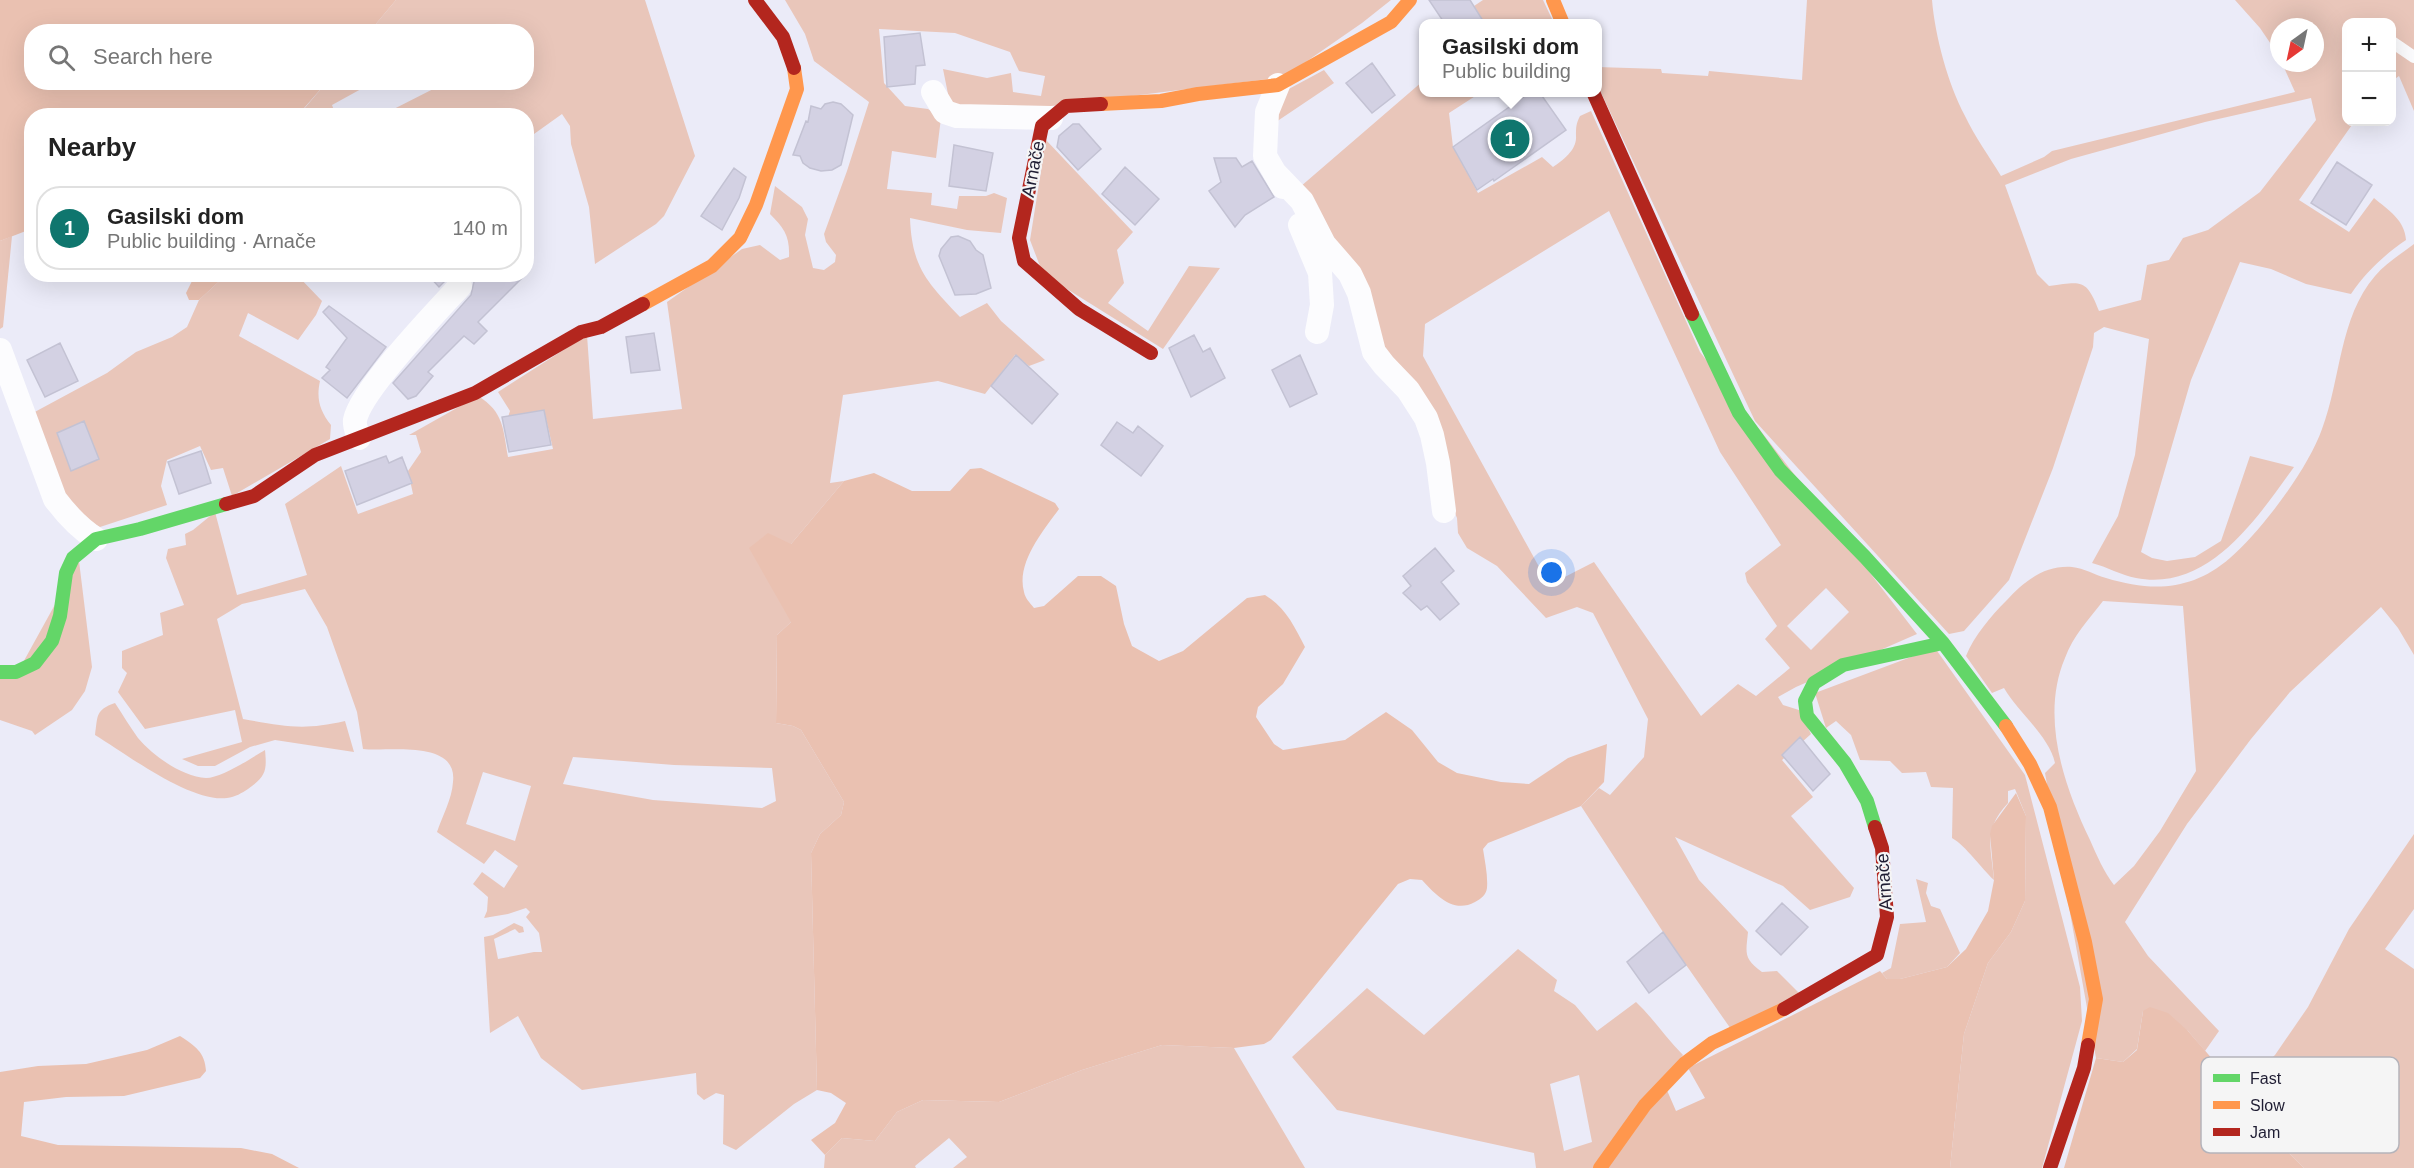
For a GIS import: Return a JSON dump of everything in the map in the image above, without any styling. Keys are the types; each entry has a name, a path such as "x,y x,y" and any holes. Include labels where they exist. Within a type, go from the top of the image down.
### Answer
{"street":[{"path":"0,672 16,672 35,663 52,641 60,616 66,573 74,558 96,539 140,530 254,496 315,455 475,393 581,332 601,327 712,266 740,238 766,178 796,89 794,68 783,37 755,0"},
{"name":"Arnače","path":"1151,353 1079,309 1024,261 1019,238 1042,126 1066,106 1161,101 1198,94 1278,85 1391,22 1410,0"},
{"path":"1553,0 1561,19"},
{"path":"1278,85 1267,112 1265,156 1288,196 1320,273 1322,305 1317,332"},
{"path":"933,92 945,112 957,116 1051,118"},
{"path":"1595,97 1709,353 1739,413 1780,470 1865,557 1943,643 1998,713 2030,764 2050,807 2096,999 2084,1068 2050,1168"},
{"path":"1276,174 1302,201 1324,244 1350,274 1359,293 1374,352 1408,390 1425,418 1432,435 1438,463 1444,511"},
{"path":"359,438 354,422 360,404 412,339 460,286"},
{"path":"0,350 55,499 82,530 96,539"},
{"name":"Arnače","path":"1600,1168 1632,1121 1663,1082 1702,1049 1824,989 1877,955 1887,916 1882,848 1867,801 1845,763 1807,716 1805,700 1814,682 1843,665 1943,643"}],"lane":[{"path":"2396,45 2414,57"}],"shaded area":[{"path":"0,0 396,0 376,24 24,24 24,90 320,90 304,108 24,108 24,232 0,241"},
{"path":"396,0 645,0 695,156 664,216 656,224 595,264 589,207 571,144 570,126 562,114 534,134 534,108 396,108 431,90 534,90 534,24 376,24"},
{"path":"785,0 1391,0 1284,77 1043,107 951,109 943,69 987,78 1011,73 1013,92 1041,96 1045,76 1019,71 1010,52 955,33 879,29 884,83 905,106 928,109 941,118 936,158 892,151 887,189 932,193 931,205 957,209 959,196 986,196 994,193 1007,198 1001,233 967,230 910,218 914,250 923,273 960,317 987,303 1001,321 1045,360 1029,366 1015,355 985,394 938,381 843,395 830,483 844,481 791,544 791,622 777,635 776,723 801,730 844,802 841,815 820,834 811,853 817,1090 794,1104 736,1150 723,1144 724,1095 716,1093 704,1100 697,1094 696,1073 582,1090 541,1058 518,1016 490,1033 484,937 493,935 514,923 523,927 524,932 519,933 515,929 494,939 498,959 542,952 539,933 526,917 530,912 526,908 484,918 488,897 473,884 482,872 504,888 518,866 495,850 484,864 437,832 449,801 453,782 452,768 445,759 419,750 363,749 357,712 327,627 305,589 242,604 217,619 243,719 305,727 345,721 354,752 275,740 250,747 215,766 198,766 182,759 242,742 235,710 145,729 118,692 127,673 122,668 122,651 163,635 160,613 184,605 166,558 168,549 186,545 185,534 215,512 237,595 307,575 285,504 341,466 358,514 413,494 408,471 421,452 416,435 409,435 478,396 487,402 498,415 508,457 553,449 544,410 508,417 510,411 498,392 587,335 593,419 682,409 667,302 742,249 760,245 780,260 789,257 785,233 770,214 775,186 802,207 808,219 805,235 813,268 824,270 835,262 836,255 826,242 824,234 869,102 814,61 805,34","holes":["573,757 674,765 772,768 776,801 762,808 653,800 563,784","483,772 531,786 515,841 466,824"]},
{"path":"1483,0 1543,0 1552,19 1482,19 1474,6"},
{"path":"1807,0 1932,0 1939,44 1953,89 1969,124 2001,176 2044,157 2052,151 2295,92 2286,72 2324,72 2324,18 2270,18 2270,43 2235,0 2414,0 2414,111 2399,76 2396,78 2396,18 2342,18 2342,126 2351,126 2299,200 2349,232 2374,198 2399,221 2406,240 2376,264 2351,294 2306,284 2271,269 2240,262 2191,380 2141,552 2152,558 2167,561 2195,557 2221,541 2250,456 2294,467 2264,508 2228,547 2208,562 2186,574 2162,579 2136,578 2092,563 2118,516 2135,455 2149,339 2104,327 2094,333 2093,347 2053,468 2009,580 1964,631 1949,634 1755,421 1602,95 1602,67 1661,69 1662,73 1708,76 1709,71 1802,80","holes":["2311,98 2316,120 2260,192 2208,230 2183,238 2169,260 2147,265 2141,300 2099,311 2090,293 2082,285 2076,283 2049,286 2037,274 2005,185 2071,159 2205,122"]},
{"path":"1324,70 1334,83 1273,124 1285,91"},
{"path":"1419,84 1419,97 1474,97 1449,113 1453,147 1478,193 1542,157 1553,167 1569,154 1574,146 1576,126 1580,116 1591,111 1700,352 1917,634 1778,697 1783,705 1799,710 1811,734 1782,760 1813,797 1791,816 1854,888 1850,897 1810,910 1783,886 1675,837 1699,880 1748,932 1747,955 1752,963 1762,972 1777,971 1802,996 1733,1032 1663,932 1581,806 1599,788 1610,795 1644,757 1648,719 1593,613 1577,607 1546,618 1497,566 1467,548 1458,533 1457,518 1399,375 1300,187","holes":["1609,211 1720,452 1781,545 1745,573 1747,582 1777,626 1765,639 1790,668 1756,696 1738,684 1701,716 1594,562 1549,585 1423,356 1425,324","1826,588 1849,612 1811,650 1787,626"]},
{"path":"320,90 359,90 332,105 333,108 305,108"},
{"path":"1046,140 1133,232 1117,250 1124,283 1108,303 1148,331 1189,266 1220,268 1163,349 1043,274 1030,240"},
{"path":"12,236 3,327 0,329 0,241"},
{"path":"2414,244 2414,655 2398,628 2381,607 2290,692 2251,739 2187,824 2125,922 2148,956 2219,1031 2205,1051 2188,1031 2143,1011 2137,1049 2123,1062 2096,1058 2045,773 2055,763 2052,753 2004,688 1992,693 1966,656 1978,634 1995,613 2027,581 2043,572 2072,567 2123,583 2155,587 2171,586 2201,577 2230,558 2256,532 2283,498 2315,445 2328,410 2347,330 2363,293 2375,276","holes":["2103,601 2183,606 2196,771 2160,831 2134,866 2114,885 2101,864 2080,819 2064,774 2055,727 2058,681 2072,642"]},
{"path":"191,282 218,282 199,300 189,300 186,293"},
{"path":"218,282 304,282 322,301 316,315 298,340 248,313 239,336 320,381 319,399 324,415 331,425 330,439 232,496 223,468 211,470 200,446 167,460 161,486 167,505 100,527 66,509 31,414 107,373 136,352 172,337 187,327 199,300"},
{"path":"981,468 1055,503 1059,509 1032,548 1024,570 1025,594 1034,608 1044,606 1078,576 1101,576 1116,586 1124,624 1132,646 1159,661 1183,651 1247,598 1265,595 1279,606 1289,618 1305,647 1283,684 1258,707 1256,717 1274,744 1283,750 1345,740 1386,712 1412,730 1438,762 1457,773 1501,782 1529,784 1568,758 1607,744 1604,782 1581,806 1488,843 1483,849 1487,874 1486,893 1475,902 1459,906 1452,904 1439,897 1422,880 1410,879 1398,884 1271,1040 1264,1044 1234,1048 1162,1045 1082,1070 999,1102 923,1100 897,1112 875,1141 842,1138 825,1155 811,1140 835,1123 846,1103 831,1093 817,1090 811,853 820,834 841,815 844,802 801,730 776,723 777,635 791,622 749,548 768,533 791,544 844,481 874,473 912,491 950,491 970,469"},
{"path":"79,561 92,667 85,691 72,710 35,735 32,731 0,720 0,677 15,677"},
{"path":"1935,648 2025,775 2080,987 2082,1021 2042,1168 1950,1168 1964,1034 1988,963 2011,932 2025,901 2026,816 2015,789 2008,791 2008,803 1992,830 1994,880 1963,846 1952,838 1953,788 1931,787 1926,772 1902,773 1890,761 1860,760 1851,735 1836,721 1826,728 1815,693"},
{"path":"115,703 144,745 178,770 197,777 213,777 265,750 264,772 259,780 248,789 227,798 212,798 178,785 159,776 95,735 99,714 104,708"},
{"path":"2016,793 2026,816 2025,901 2011,932 1988,963 1964,1034 1950,1168 1606,1168 1666,1088 1676,1111 1705,1098 1688,1068 1880,971 1887,979 1900,979 1947,967 1966,949 1988,911 1994,880 1990,834 1992,826"},
{"path":"2414,834 2414,909 2385,949 2414,969 2414,1168 2304,1168 2289,1153 2399,1153 2399,1057 2273,1057 2308,1007 2349,929"},
{"path":"1916,879 1928,883 1926,893 1931,906 1940,909 1960,953 1947,967 1900,979 1887,979 1882,973 1891,968 1900,924 1926,922"},
{"path":"1518,949 1557,980 1554,991 1575,1005 1597,1031 1636,1002 1683,1055 1596,1168 1536,1168 1534,1153 1337,1110 1292,1057 1367,988 1424,1035","holes":["1579,1075 1592,1142 1564,1151 1550,1084"]},
{"path":"2150,1007 2168,1013 2188,1031 2211,1057 2201,1057 2201,1153 2289,1153 2304,1168 2064,1168 2096,1058 2123,1062 2137,1050 2143,1011"},
{"path":"180,1036 195,1046 204,1059 206,1071 200,1078 124,1096 66,1097 24,1102 21,1136 58,1145 241,1148 272,1154 299,1168 0,1168 0,1072 38,1066 86,1064 147,1050"},
{"path":"1162,1045 1234,1048 1305,1168 953,1168 967,1157 949,1138 915,1166 916,1168 824,1168 825,1155 842,1138 875,1141 897,1112 923,1100 999,1102 1082,1070"}],"building":[{"path":"1429,0 1470,0 1482,19 1442,19"},
{"path":"920,33 925,65 916,66 915,84 887,87 884,37"},
{"path":"1372,63 1395,95 1372,113 1346,83"},
{"path":"1523,97 1543,97 1566,130 1494,181 1493,179 1477,190 1453,147"},
{"path":"833,102 841,104 853,115 841,165 832,170 821,171 810,168 803,163 800,156 793,155 806,121 808,122 811,106 821,109 825,104"},
{"path":"1073,124 1079,124 1101,149 1078,170 1057,147 1059,136"},
{"path":"954,145 993,153 986,191 949,186"},
{"path":"1214,158 1236,158 1242,167 1252,161 1274,197 1245,215 1235,227 1209,191 1221,182"},
{"path":"2337,162 2372,185 2346,225 2311,203"},
{"path":"1125,167 1159,199 1135,225 1102,194"},
{"path":"734,168 746,177 739,198 722,230 701,216"},
{"path":"958,236 970,241 983,255 991,288 976,294 955,295 939,256 941,249 951,237"},
{"path":"434,282 444,282 439,287"},
{"path":"474,282 518,282 478,322 487,331 474,344 464,336 428,372 433,376 416,396 408,399 393,383 471,295"},
{"path":"329,306 386,347 347,398 322,378 330,370 326,367 347,338 323,312"},
{"path":"654,333 660,370 631,373 626,337"},
{"path":"1194,335 1203,352 1210,348 1225,378 1191,397 1169,348"},
{"path":"60,343 78,381 45,397 27,360"},
{"path":"1016,355 1058,394 1032,424 991,386"},
{"path":"1300,355 1317,394 1290,407 1272,370"},
{"path":"544,410 551,445 509,452 502,417"},
{"path":"84,421 99,459 71,471 57,433"},
{"path":"1117,422 1133,433 1138,426 1163,446 1141,476 1101,445"},
{"path":"201,451 211,483 179,494 168,462"},
{"path":"386,456 389,463 402,457 412,483 357,505 345,471"},
{"path":"1435,548 1454,571 1441,582 1459,604 1440,620 1427,606 1421,610 1403,593 1411,586 1403,576"},
{"path":"1800,737 1830,774 1813,791 1782,755"},
{"path":"1782,903 1808,927 1781,955 1756,931"},
{"path":"1663,932 1686,965 1649,993 1627,962"}],"traffic: fast":[{"path":"1692,314 1739,413 1780,470 1865,557 1943,643 2006,726"},
{"path":"0,672 16,672 35,663 52,641 60,616 66,573 73,558 96,539 226,504"},
{"path":"1875,827 1867,801 1845,763 1807,716 1805,701 1814,683 1843,665 1943,643"}],"traffic: slow":[{"path":"1101,104 1161,101 1198,94 1278,85 1391,22 1410,0"},
{"path":"1553,0 1561,19"},
{"path":"643,304 712,266 740,238 756,205 797,89 794,68"},
{"path":"2006,726 2030,764 2050,807 2085,942 2096,999 2088,1045"},
{"path":"1600,1168 1645,1105 1685,1063 1712,1043 1784,1009"}],"traffic: jam":[{"path":"755,0 783,37 794,68"},
{"path":"1595,97 1692,314"},
{"path":"1101,104 1066,106 1042,126 1019,238 1024,261 1079,309 1151,353"},
{"path":"226,504 254,496 315,455 475,393 581,332 601,327 643,304"},
{"path":"1784,1009 1877,955 1887,917 1882,848 1875,827"},
{"path":"2050,1168 2084,1068 2088,1045"}],"place":[{"name":"Gasilski dom","path":"1510,139"}]}
